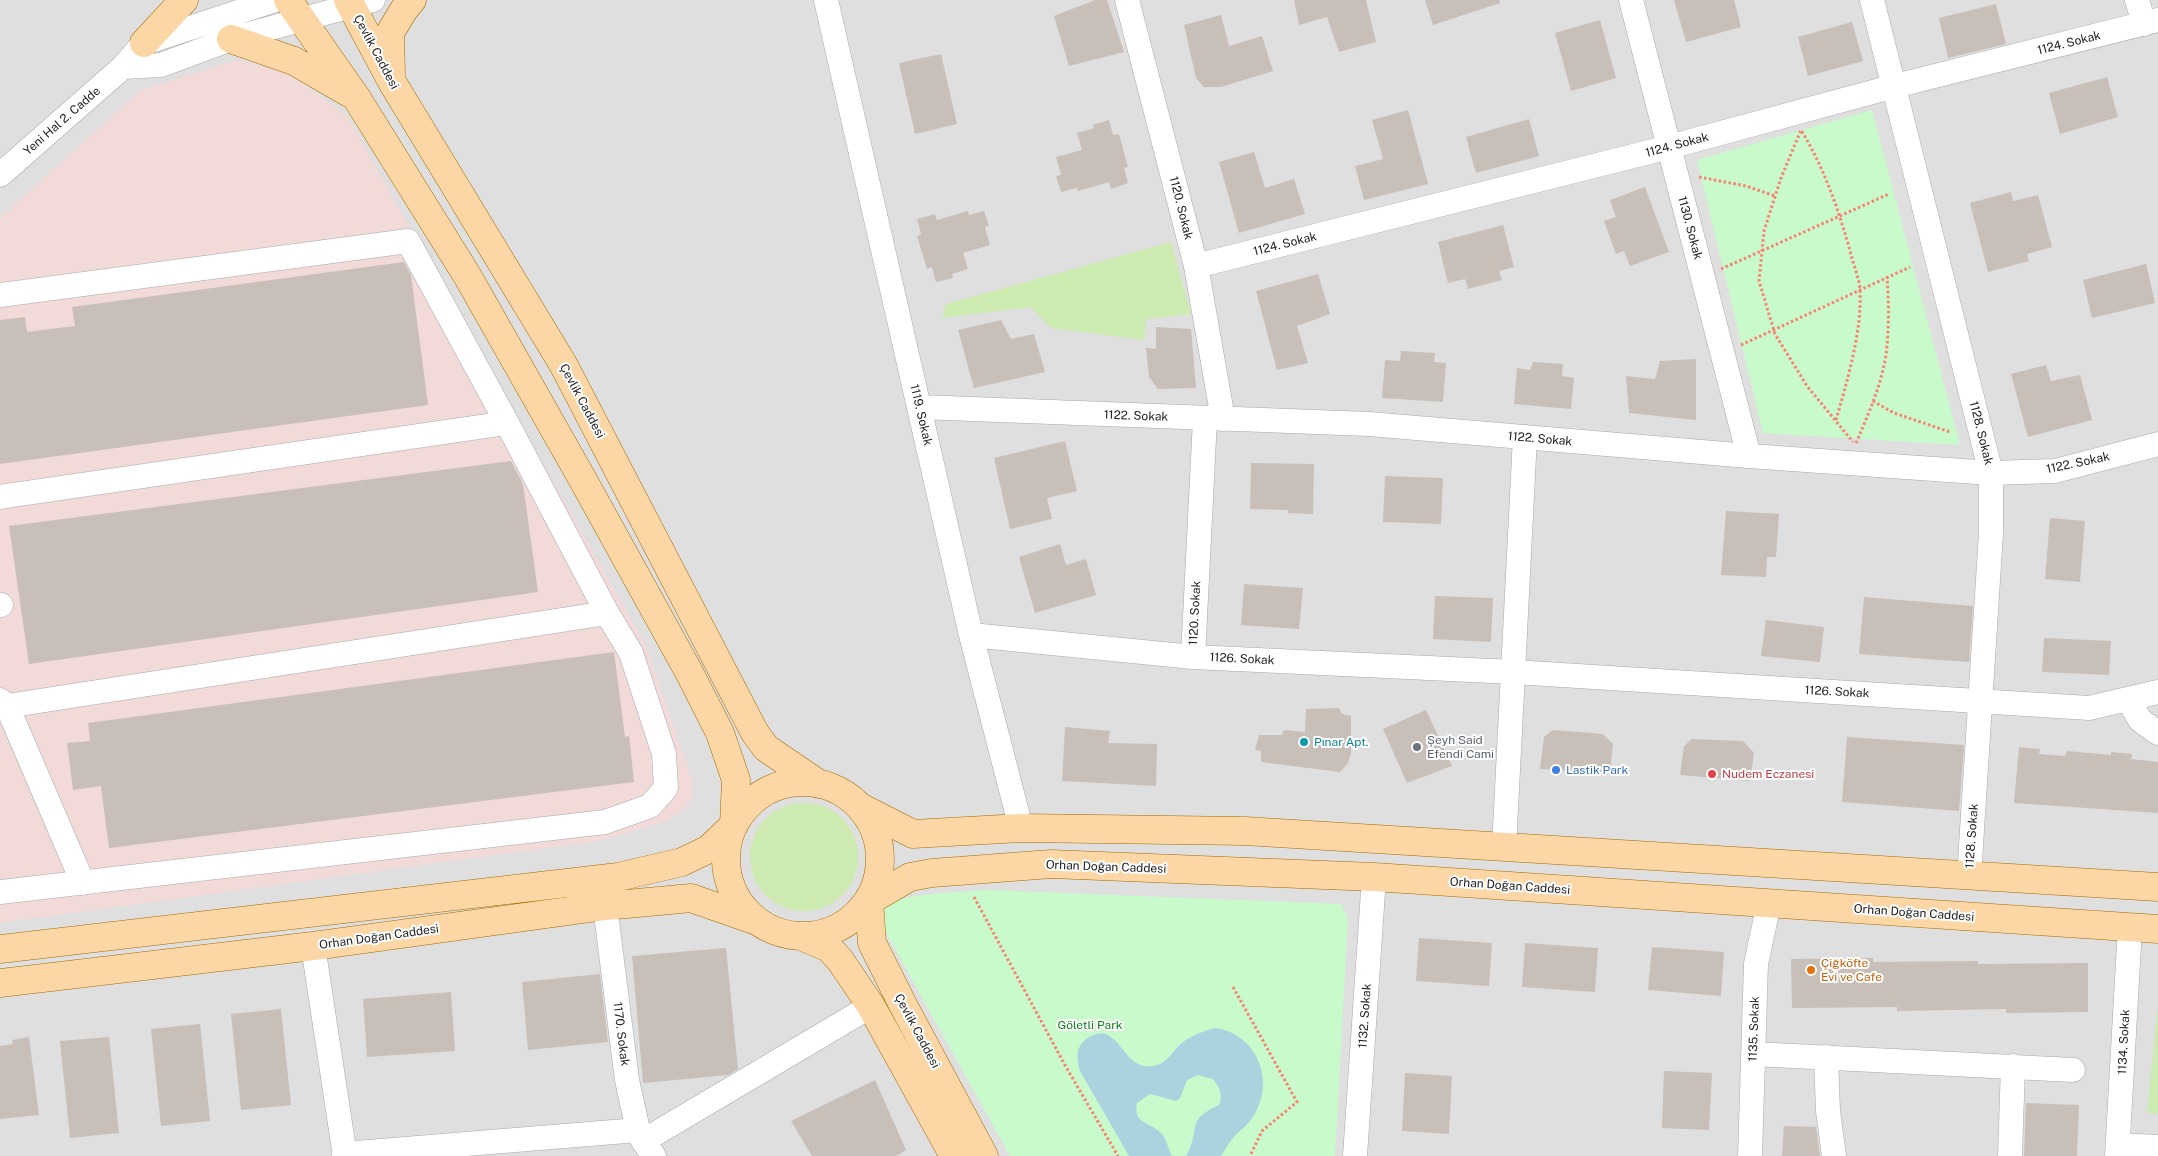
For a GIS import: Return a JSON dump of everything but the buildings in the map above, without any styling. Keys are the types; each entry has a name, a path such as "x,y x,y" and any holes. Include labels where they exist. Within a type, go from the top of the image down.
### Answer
{"main road":[{"path":"144,43 184,0"},
{"path":"392,82 390,34 403,11 412,0"},
{"name":"Çevlik Caddesi","path":"357,2 392,82 563,364 755,733 766,748 819,784"},
{"path":"295,10 356,97 473,286 689,672 720,733 736,780 734,825 726,850 727,876 737,900 754,920 777,932 803,937 829,948 840,960 871,1006 954,1156"},
{"path":"230,39 294,61 356,97"},
{"path":"0,949 618,878 682,862 709,849 734,825 749,804 770,789 795,782 819,784 842,792 862,808 913,834 1021,828 1245,831 1969,877 2158,887"},
{"path":"803,937 829,932 852,919 868,901 878,878 881,853 875,829 862,808"},
{"name":"Orhan Doğan Caddesi","path":"868,901 910,877 932,872 1051,864 1374,877 2158,929"},
{"name":"Orhan Doğan Caddesi","path":"0,983 313,946 605,906 691,898 754,920"},
{"name":"Çevlik Caddesi","path":"868,901 872,943 984,1156"}],"street":[{"path":"144,43 275,0"},
{"name":"1119. Sokak","path":"826,0 971,635 1021,828"},
{"name":"1120. Sokak","path":"1128,0 1196,266 1214,419 1193,657"},
{"name":"1130. Sokak","path":"1631,0 1749,456"},
{"name":"1128. Sokak","path":"1872,0 1991,473 1992,533 1969,877"},
{"path":"2137,0 2151,22"},
{"path":"124,67 162,64 230,39 295,10 357,2"},
{"name":"1124. Sokak","path":"1196,266 1669,148 1895,86 2151,22"},
{"name":"Yeni Hal 2. Cadde","path":"0,175 124,67 144,43"},
{"path":"0,295 408,241 607,613 631,653 664,754 666,788 650,806 605,822 0,892"},
{"name":"1122. Sokak","path":"919,407 1369,424 1749,456 1991,473 2055,471 2158,444"},
{"path":"0,497 507,423"},
{"path":"1504,848 1525,438"},
{"path":"83,883 2,703 607,613"},
{"name":"1126. Sokak","path":"971,635 1193,657 1514,672 2088,708 2158,692"},
{"path":"2128,699 2140,720 2158,733"},
{"name":"1132. Sokak","path":"1355,1156 1374,877"},
{"name":"1135. Sokak","path":"1750,1156 1756,964 1769,903"},
{"name":"1170. Sokak","path":"605,906 627,1080 645,1142"},
{"name":"1134. Sokak","path":"2118,1151 2130,928"},
{"path":"313,946 345,1155 645,1142 871,1006"},
{"path":"1753,1054 2073,1070"},
{"path":"1826,1057 1828,1111 1834,1156"},
{"path":"2010,1156 2014,1066"},
{"path":"2118,1151 2158,1147"}],"path":[{"path":"1836,420 1846,387 1853,352 1860,308 1860,290 1828,183 1800,130 1764,231 1759,281 1774,330 1807,386 1855,445 1873,401 1886,356 1889,302 1887,277"},
{"path":"1691,174 1718,182 1746,186 1775,196"},
{"path":"1702,277 1889,194"},
{"path":"1722,354 1910,267"},
{"path":"1873,401 1894,413 1950,432"},
{"path":"974,896 1066,1067 1118,1156"},
{"path":"1233,987 1297,1102 1262,1131 1250,1156"}],"shaded area":[{"path":"0,0 2158,0 2158,1156 0,1156"},
{"path":"237,60 291,75 347,116 646,646 693,783 691,799 682,811 664,822 597,841 0,923 0,218 141,90"}],"green space":[{"path":"1872,110 1960,445 1763,433 1697,160"},
{"path":"1171,242 1191,314 1146,319 1144,340 1051,328 1031,307 942,318 946,304"},
{"path":"804,803 825,807 843,818 854,836 858,857 854,878 843,896 825,907 804,911 783,907 765,896 754,878 750,857 754,836 765,818 783,807"},
{"name":"Göletli Park","path":"988,890 1341,904 1348,918 1335,1156 1010,1156 879,920 886,906 896,900 921,895"},
{"path":"2158,1005 2158,1114 2147,1113"}],"water":[{"path":"1215,1028 1230,1032 1242,1040 1252,1050 1259,1062 1263,1089 1260,1103 1249,1123 1232,1139 1221,1156 1186,1156 1191,1146 1197,1121 1201,1116 1219,1105 1221,1098 1219,1088 1213,1079 1198,1075 1187,1080 1180,1098 1176,1101 1150,1094 1137,1103 1137,1115 1162,1134 1172,1156 1129,1156 1080,1071 1077,1057 1081,1044 1095,1034 1108,1035 1114,1039 1133,1061 1146,1066 1154,1066 1163,1062 1179,1045 1187,1040"}],"place":[{"name":"Pınar Apt.","path":"1304,742"},
{"name":"Şeyh Said Efendi Cami","path":"1417,747"},
{"name":"Lastik Park","path":"1556,770"},
{"name":"Nudem Eczanesi","path":"1712,774"},
{"name":"Çiğköfte Evi ve Cafe","path":"1811,970"}]}
